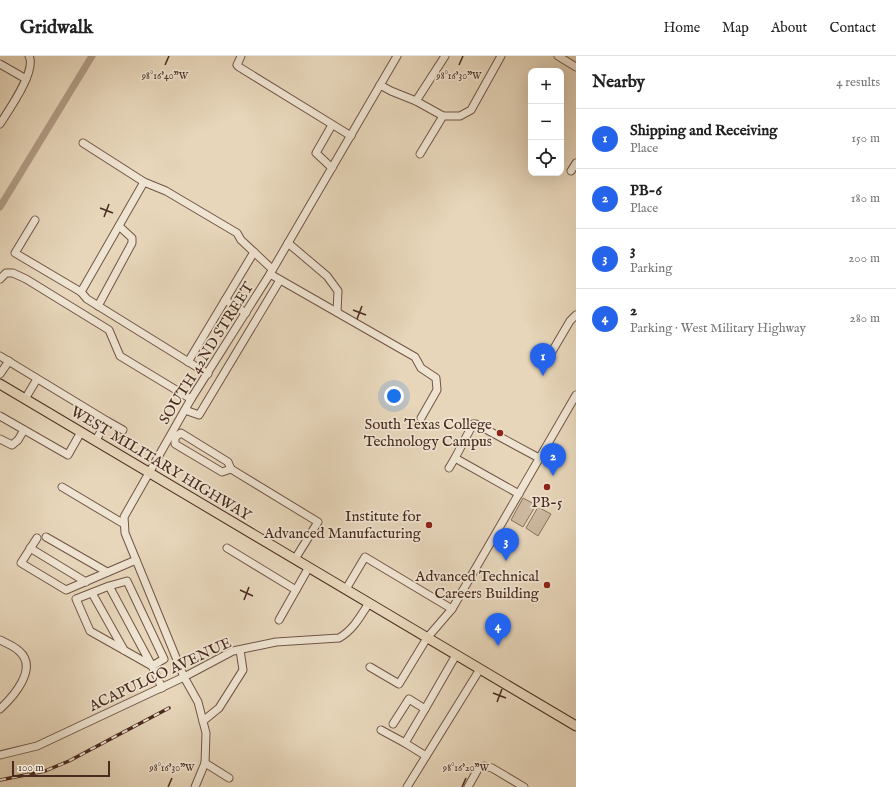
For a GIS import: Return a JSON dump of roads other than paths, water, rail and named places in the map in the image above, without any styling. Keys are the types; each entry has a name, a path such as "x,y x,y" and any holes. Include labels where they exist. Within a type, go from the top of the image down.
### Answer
{"main road":[{"name":"WEST MILITARY HIGHWAY","path":"0,384 576,726"}],"street":[{"path":"0,124 26,79 30,69 31,60 29,56"},
{"path":"240,56 237,65 239,67 350,136"},
{"name":"SOUTH 42ND STREET","path":"124,524 124,517 173,436 191,399 271,272 397,56"},
{"path":"416,101 445,56"},
{"path":"380,85 416,101 443,116 460,116 471,110 501,56"},
{"path":"558,56 576,67"},
{"path":"0,64 26,79"},
{"path":"420,154 443,116"},
{"path":"332,125 316,153 332,168"},
{"path":"83,143 144,182 166,191 237,233 241,240 280,280 415,357 421,368 436,378 437,390 421,418"},
{"path":"571,171 576,163"},
{"path":"81,292 144,182"},
{"path":"35,220 15,253 81,292 87,299 208,374"},
{"path":"98,306 132,243 132,238 119,226"},
{"path":"288,243 327,276 338,291 337,312"},
{"path":"188,362 254,252"},
{"path":"0,278 6,273 13,273 26,279 109,330 120,356 191,399"},
{"path":"185,410 199,415 280,280"},
{"path":"225,300 246,313"},
{"path":"550,355 570,321 576,315"},
{"path":"238,324 250,331"},
{"path":"0,356 123,430"},
{"path":"0,374 9,361"},
{"path":"25,399 37,379"},
{"path":"370,667 399,684 427,638 452,609 576,395"},
{"path":"0,416 68,455 81,432"},
{"path":"96,440 107,421"},
{"path":"449,468 473,424 476,424 539,458"},
{"path":"0,439 12,445 18,440 24,430"},
{"path":"231,469 222,472 175,444 173,436 181,433 228,462 231,469 318,522 295,559"},
{"path":"455,458 519,494"},
{"path":"62,487 124,524 125,534 184,677 198,702 206,733 205,763 195,787"},
{"path":"46,536 107,572"},
{"path":"37,538 21,563 66,590 136,560"},
{"path":"30,548 86,582"},
{"path":"227,548 296,590"},
{"path":"346,589 365,557 452,609"},
{"path":"279,620 309,567"},
{"path":"127,581 164,659 152,666 90,631 76,600 109,586 127,581"},
{"path":"109,586 152,666 162,688"},
{"path":"92,593 125,651"},
{"name":"ACAPULCO AVENUE","path":"0,755 37,746 162,688 233,651 276,642 339,638 347,633 369,603"},
{"path":"0,640 20,651 26,661 26,672 23,683 8,702 0,709"},
{"path":"203,721 219,708 243,670 240,650"},
{"path":"405,743 456,655"},
{"path":"407,787 480,669"},
{"path":"393,724 408,699 425,709"},
{"path":"381,730 426,756"},
{"path":"205,763 229,778"},
{"path":"468,787 478,769 484,766 492,768 524,787"}],"waterway":[{"path":"0,207 92,56"}],"railway":[{"path":"0,780 45,771 69,761 169,708"}],"place":[{"name":"Shipping and Receiving","path":"543,376"},
{"name":"South Texas College Technology Campus","path":"500,433"},
{"name":"PB-6","path":"553,476"},
{"name":"PB-5","path":"547,487"},
{"name":"Institute for Advanced Manufacturing","path":"429,525"},
{"name":"3","path":"506,561"},
{"name":"Advanced Technical Careers Building","path":"547,585"},
{"name":"2","path":"498,646"}]}
